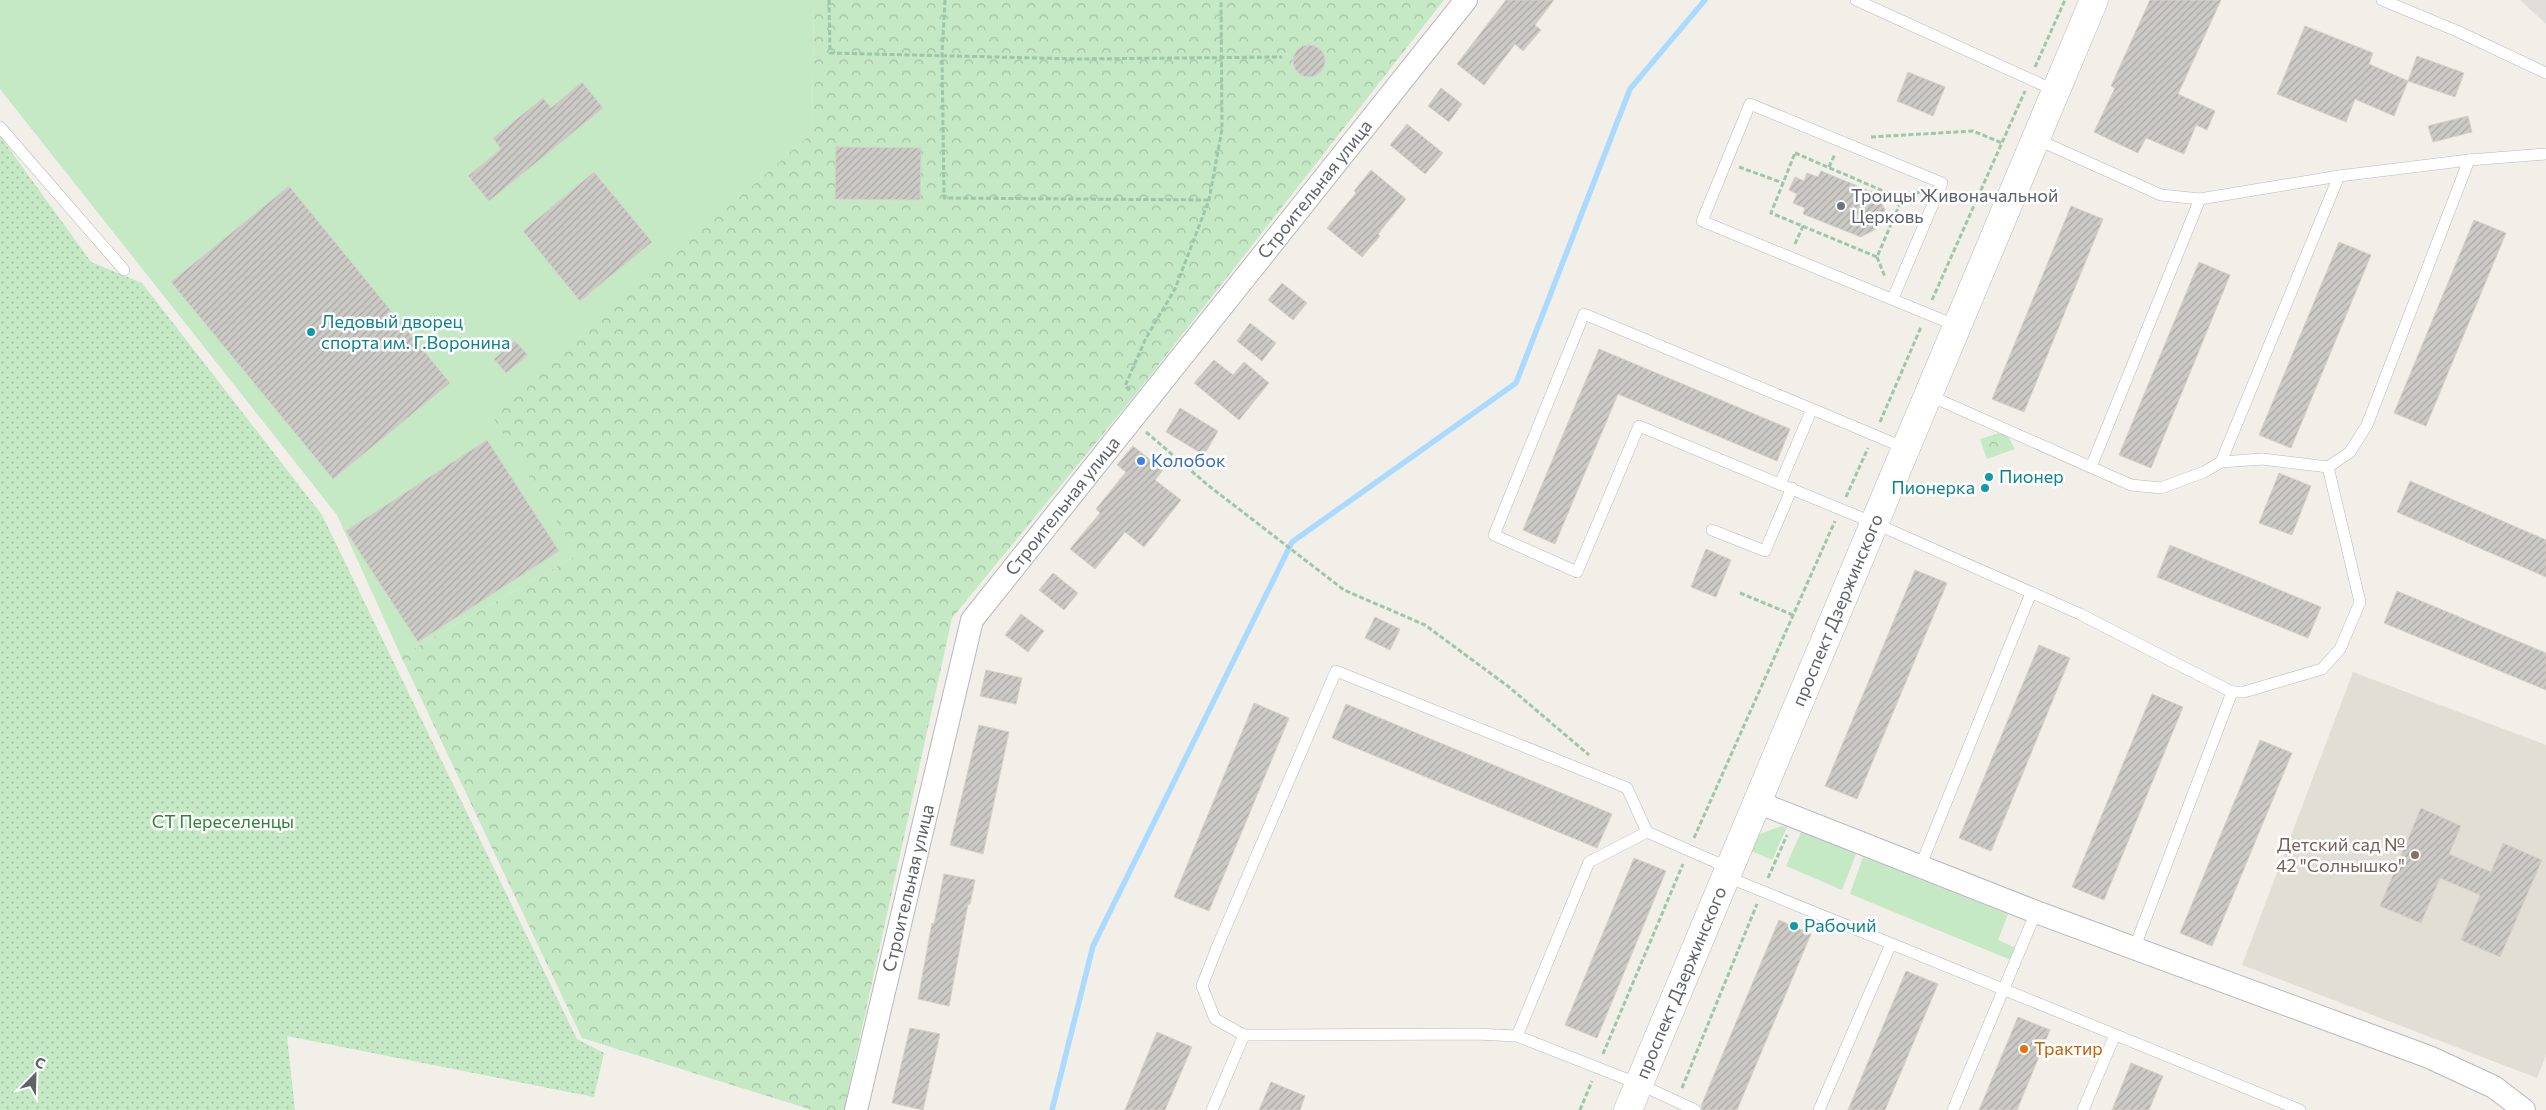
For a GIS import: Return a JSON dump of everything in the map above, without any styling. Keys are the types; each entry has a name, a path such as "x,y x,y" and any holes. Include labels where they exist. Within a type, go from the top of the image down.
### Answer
{"street":[{"name":"Строительная улица","path":"856,1110 972,620 1466,0"},
{"name":"проспект Дзержинского","path":"1628,1110 2094,0"},
{"path":"1757,802 2036,912 2428,1057 2494,1086 2524,1110"}],"lane":[{"path":"1856,0 2056,91"},
{"path":"2382,0 2458,31 2546,73"},
{"path":"1893,298 1942,183 1750,104 1702,221 1927,312 1957,326"},
{"path":"0,127 124,270"},
{"path":"2036,139 2161,195 2200,199 2339,176 2469,160 2546,154"},
{"path":"1928,395 2131,485 2161,488 2204,472 2221,462 2262,459 2328,467 2350,452 2367,425 2469,160"},
{"path":"2221,462 2339,176"},
{"path":"2090,467 2200,199"},
{"path":"1905,448 1584,314 1494,535 1577,572 1639,426 1874,523 2080,614 2232,692 2244,692 2322,669 2340,649 2360,602 2328,467"},
{"path":"1780,484 1812,409"},
{"path":"1712,530 1765,552 1792,488"},
{"path":"1920,867 2031,593"},
{"path":"1695,1110 1639,1084 1517,1036 1476,1034 1244,1035 1215,1019 1202,986 1336,671 1627,788 1647,832 1689,850 1762,892 2300,1110"},
{"path":"2134,949 2232,692"},
{"path":"1517,1036 1589,862 1647,832"},
{"path":"1952,1110 2036,912"},
{"path":"1819,1110 1890,944"},
{"path":"2083,1110 2115,1034"},
{"path":"1212,1110 1244,1035"}],"path":[{"path":"829,0 830,53 1078,59 1282,57"},
{"path":"945,0 942,55 944,198 1210,200"},
{"path":"1221,0 1222,129 1210,200 1175,289 1146,338 1125,386 1138,411 1209,486 1344,590 1425,625 1509,687 1590,756"},
{"path":"1580,1110 1689,850 1874,436 2065,0"},
{"path":"1836,139 1973,132 2002,143"},
{"path":"1795,153 1902,199 1877,257 1803,226 1771,212 1795,153"},
{"path":"1726,162 1783,183"},
{"path":"1790,256 1803,226"},
{"path":"1740,593 1793,615"},
{"path":"1676,1102 1762,892 1796,816"}],"shaded area":[{"path":"2520,0 2546,0 2546,24"},
{"name":"Детский сад № 42 \"Солнышко\"","path":"2353,672 2546,745 2546,1055 2537,1078 2242,965"}],"green space":[{"path":"0,0 814,0 812,133 493,416 577,555 401,656 337,515 0,89"},
{"path":"814,0 1444,0 1135,395 952,618 844,1110 812,1110 582,1038 401,656 577,555 492,416 812,133"},
{"name":"СТ Переселенцы","path":"0,136 91,262 142,283 322,515 577,1039 604,1053 594,1097 287,1036 295,1110 0,1110"},
{"path":"2005,431 2015,449 1987,459 1980,439"},
{"path":"1781,826 1787,827 1772,860 1749,850 1755,836"},
{"path":"1801,832 1856,854 1842,890 1786,866"},
{"path":"1863,857 2008,914 1998,940 2016,948 2011,960 1850,894"}],"building":[{"path":"1506,0 1554,0 1535,25 1541,30 1523,51 1515,44 1484,85 1457,64"},
{"path":"2150,0 2221,0 2178,94 2215,111 2207,130 2196,125 2184,154 2146,138 2138,153 2094,132 2115,88 2111,86"},
{"path":"2305,26 2373,53 2369,64 2408,81 2394,116 2355,99 2346,122 2277,94"},
{"path":"1309,45 1320,50 1325,61 1320,72 1309,77 1298,72 1293,61 1298,50"},
{"path":"2417,56 2464,73 2455,97 2408,81"},
{"path":"1908,72 1945,87 1933,116 1897,101"},
{"path":"582,82 603,108 489,201 468,176 501,149 493,138 543,98 551,108"},
{"path":"1441,88 1462,104 1449,122 1428,106"},
{"path":"2468,116 2472,132 2433,142 2428,126"},
{"path":"1407,124 1443,153 1425,174 1390,145"},
{"path":"836,147 921,148 920,200 835,199"},
{"path":"1371,170 1406,199 1378,234 1380,236 1362,257 1327,228 1356,193 1354,191"},
{"name":"Троицы Живоначальной Церковь","path":"1821,171 1877,194 1885,210 1876,229 1861,237 1803,214 1805,208 1793,203 1797,194 1789,190 1795,177 1804,181 1807,173 1818,177"},
{"path":"594,172 652,242 580,301 523,231"},
{"name":"Ледовый дворец спорта им. Г.Воронина","path":"289,186 450,383 333,479 171,282"},
{"path":"2071,206 2103,219 2024,412 1992,399"},
{"path":"2474,220 2506,233 2426,426 2394,413"},
{"path":"2339,242 2371,255 2291,448 2259,435"},
{"path":"2199,262 2230,275 2151,468 2119,455"},
{"path":"1282,283 1307,303 1293,320 1268,300"},
{"path":"1250,323 1276,343 1262,361 1237,341"},
{"path":"515,341 528,355 506,373 494,359"},
{"path":"1599,349 1790,429 1777,461 1618,394 1555,544 1523,530"},
{"path":"1214,360 1233,375 1244,362 1269,383 1239,420 1194,383"},
{"path":"1180,408 1218,431 1204,455 1166,432"},
{"path":"487,440 559,551 418,642 346,531"},
{"path":"1133,446 1163,470 1155,480 1181,500 1144,547 1125,532 1095,569 1070,549 1100,513 1096,509 1126,472 1117,465"},
{"path":"2279,473 2311,486 2292,535 2259,523"},
{"path":"2410,481 2546,540 2546,577 2397,512"},
{"path":"2170,545 2321,607 2308,638 2157,577"},
{"path":"1706,549 1731,560 1716,597 1691,587"},
{"path":"1915,570 1947,583 1857,799 1825,786"},
{"path":"1053,573 1078,593 1064,610 1039,590"},
{"path":"2397,591 2546,653 2546,690 2384,623"},
{"path":"1021,614 1044,631 1028,652 1005,635"},
{"path":"1375,617 1400,629 1390,650 1365,638"},
{"path":"2039,645 2070,658 1991,851 1959,838"},
{"path":"986,670 1022,678 1016,704 980,696"},
{"path":"2152,694 2183,707 2104,900 2072,887"},
{"path":"1254,703 1289,718 1209,911 1174,897"},
{"path":"1346,704 1612,814 1597,848 1332,738"},
{"path":"979,725 1009,732 983,854 950,845"},
{"path":"2260,740 2292,753 2212,946 2180,933"},
{"path":"2421,808 2461,826 2449,854 2491,872 2503,843 2542,860 2500,957 2461,940 2480,895 2440,878 2421,923 2380,906"},
{"path":"1634,858 1666,871 1597,1038 1565,1025"},
{"path":"944,874 975,880 970,904 968,904 949,1006 918,999 932,923 934,924"},
{"path":"1779,920 1811,934 1737,1110 1702,1110 1701,1106"},
{"path":"1906,971 1938,984 1885,1110 1848,1110"},
{"path":"2018,1017 2050,1030 2017,1110 1979,1110"},
{"path":"910,1028 940,1034 923,1110 892,1103"},
{"path":"1157,1032 1192,1047 1165,1110 1125,1110"},
{"path":"2131,1063 2163,1076 2149,1110 2112,1110"},
{"path":"1271,1082 1305,1096 1300,1110 1259,1110"}],"waterway":[{"path":"1052,1110 1093,946 1292,542 1516,383 1630,89 1705,0"}],"place":[{"name":"Троицы Живоначальной Церковь","path":"1841,206"},
{"name":"Ледовый дворец спорта им. Г.Воронина","path":"311,332"},
{"name":"Колобок","path":"1141,461"},
{"name":"Пионер","path":"1989,477"},
{"name":"Пионерка","path":"1985,488"},
{"name":"Детский сад № 42 \"Солнышко\"","path":"2415,855"},
{"name":"Рабочий","path":"1794,926"},
{"name":"Трактир","path":"2024,1049"}]}
